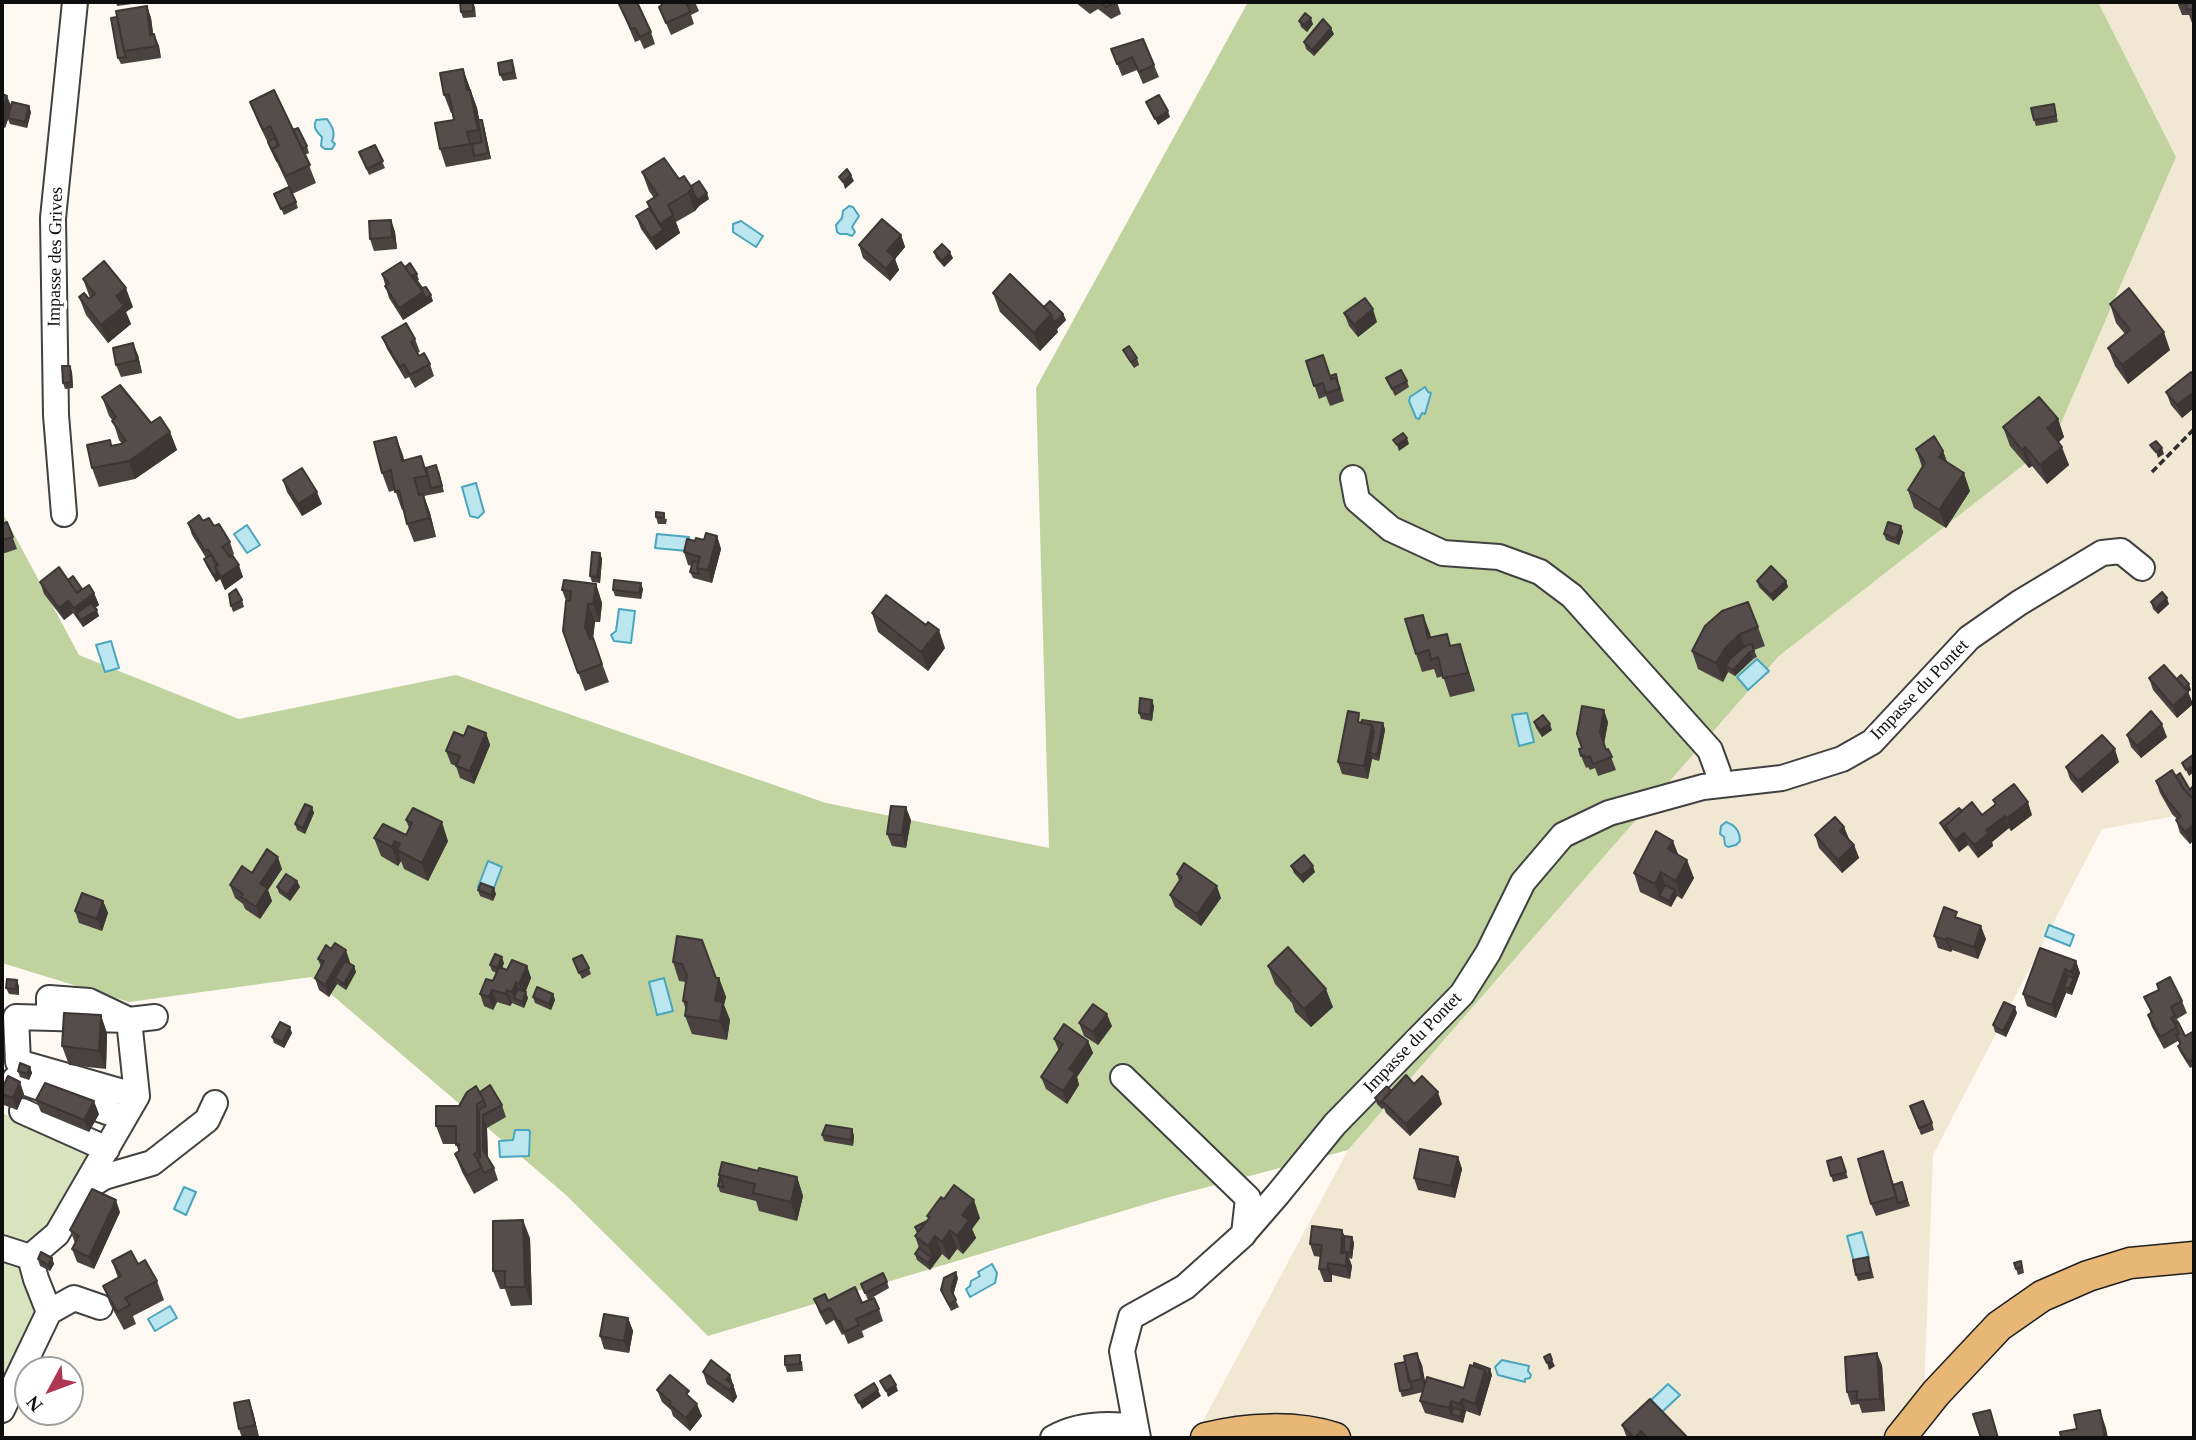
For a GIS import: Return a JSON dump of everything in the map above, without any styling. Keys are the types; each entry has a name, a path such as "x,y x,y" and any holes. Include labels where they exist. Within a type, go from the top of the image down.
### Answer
{"main road":[{"path":"1900,1438 1936,1393 1999,1326 2042,1296 2088,1276 2130,1263 2194,1257"},
{"path":"1206,1438 1233,1432 1285,1431 1322,1434 1335,1438"}],"street":[{"name":"Impasse des Grives","path":"64,514 56,415 53,218 75,2"},
{"path":"1353,478 1357,500 1391,529 1443,553 1499,557 1540,572 1572,596 1710,750 1718,772 1717,785"},
{"name":"Impasse du Pontet","path":"1136,1432 1122,1351 1131,1317 1185,1287 1244,1234 1335,1124 1462,994 1488,953 1523,882 1563,835 1609,813 1703,787 1782,778 1842,759 1872,742 1969,638 2019,603 2102,553 2121,551 2142,568"},
{"path":"137,1096 18,1062 16,1017 129,1020 155,1017"},
{"path":"30,1257 57,1234 137,1096 129,1020"},
{"path":"1123,1077 1248,1198 1244,1232"},
{"path":"15,1079 124,1118"},
{"path":"83,1190 104,1177 152,1163 207,1120 215,1103"},
{"path":"22,1111 107,1149"},
{"path":"2,1248 30,1257"},
{"path":"30,1257 49,1312"},
{"path":"2,1410 49,1312 74,1298 100,1307"},
{"path":"1053,1438 1070,1429 1111,1424 1136,1432"}],"path":[{"path":"2152,472 2194,429"}],"shaded area":[{"path":"2098,2 2194,2 2194,813 2102,829 1933,1155 1924,1393 1919,1438 1194,1438 1348,1150 1779,656 2053,442 2176,157"}],"green space":[{"path":"1248,2 2098,2 2176,157 2053,442 1779,656 1348,1150 1166,1198 708,1336 566,1195 311,977 129,1002 2,963 2,512 79,655 239,719 456,675 826,803 1049,848 1036,388"},
{"path":"2,1113 93,1155 51,1228 29,1248 2,1239"},
{"path":"2,1256 23,1264 41,1312 21,1356 14,1356 14,1370 2,1396"}],"water":[{"path":"327,119 332,127 332,141 335,144 332,149 321,146 322,137 315,127 316,120"},
{"path":"849,206 853,207 859,216 852,227 855,232 852,236 837,232 836,225 842,218 843,211"},
{"path":"741,221 763,236 756,247 733,232 733,224"},
{"path":"1425,387 1431,393 1425,414 1422,413 1419,419 1416,418 1409,401 1410,397"},
{"path":"476,483 484,512 478,518 470,516 462,487"},
{"path":"247,525 260,545 247,553 234,534"},
{"path":"657,534 689,537 687,551 655,548"},
{"path":"619,609 635,611 631,643 614,641 611,635 616,631"},
{"path":"111,641 119,668 105,672 96,645"},
{"path":"1757,659 1769,671 1748,690 1737,677"},
{"path":"1527,713 1534,742 1519,746 1512,715"},
{"path":"1726,822 1734,827 1740,838 1736,845 1728,847 1720,834 1721,826"},
{"path":"488,861 502,867 492,893 478,887"},
{"path":"2049,925 2074,935 2070,946 2045,936"},
{"path":"664,978 673,1011 657,1015 649,982"},
{"path":"515,1130 529,1130 529,1156 500,1157 499,1141 513,1140"},
{"path":"184,1187 196,1192 186,1215 174,1209"},
{"path":"1862,1232 1869,1258 1854,1262 1847,1236"},
{"path":"992,1264 997,1273 995,1283 970,1297 966,1289 971,1281 980,1276 978,1272"},
{"path":"170,1306 177,1318 155,1331 148,1319"},
{"path":"1502,1360 1529,1366 1530,1378 1525,1379 1525,1382 1498,1375 1495,1367"},
{"path":"1668,1384 1680,1395 1661,1413 1649,1402"}],"building":[{"path":"460,2 473,2 473,11 461,12"},
{"path":"637,2 651,32 640,37 635,28 631,29 619,4"},
{"path":"661,2 686,2 690,12 666,23 659,7"},
{"path":"1100,2 1116,2 1106,7"},
{"path":"2186,2 2194,2 2194,9 2187,10"},
{"path":"147,6 150,35 154,34 157,46 124,51 116,11"},
{"path":"1305,13 1311,18 1304,25 1299,21"},
{"path":"117,17 126,57 118,58 111,18"},
{"path":"1323,19 1331,28 1312,50 1304,42"},
{"path":"1143,39 1154,65 1139,72 1132,57 1117,64 1111,49"},
{"path":"512,60 514,72 500,75 498,63"},
{"path":"463,69 478,130 467,132 470,144 440,149 435,123 454,120 449,94 444,95 440,73"},
{"path":"274,90 310,165 286,176 272,149 279,145 270,126 263,130 250,102"},
{"path":"2,94 7,96 2,113"},
{"path":"1159,95 1168,111 1155,119 1146,102"},
{"path":"12,102 29,106 25,122 8,118"},
{"path":"2054,104 2056,116 2034,120 2031,108"},
{"path":"478,120 482,120 488,153 474,156 472,144 482,142"},
{"path":"298,128 307,146 302,149 293,130"},
{"path":"275,138 278,146 272,149 277,161 268,142"},
{"path":"375,145 383,161 367,169 359,152"},
{"path":"664,158 679,179 684,176 692,188 668,205 673,215 660,224 647,202 658,195 642,172"},
{"path":"847,169 851,175 843,182 839,177"},
{"path":"699,181 707,193 697,200 691,186"},
{"path":"289,187 296,202 281,209 274,194"},
{"path":"649,208 663,230 651,238 636,216"},
{"path":"882,219 901,235 887,251 895,258 886,269 859,245"},
{"path":"391,220 392,237 370,239 369,221"},
{"path":"942,244 950,252 942,261 934,252"},
{"path":"104,261 126,288 116,296 124,306 101,325 79,297 84,293 89,299 95,294 83,279"},
{"path":"401,262 423,292 399,308 385,286 389,284 382,274"},
{"path":"410,263 417,274 413,275 431,295 425,298 405,267"},
{"path":"1010,274 1051,314 1034,333 993,293"},
{"path":"2129,288 2164,332 2122,365 2108,348 2130,330 2110,304"},
{"path":"1365,298 1373,309 1354,325 1344,313"},
{"path":"1050,301 1063,314 1054,323 1051,314 1044,307"},
{"path":"406,323 415,339 411,342 419,356 424,353 430,364 410,375 404,364 400,367 382,337"},
{"path":"133,343 137,360 116,365 113,348"},
{"path":"1129,346 1137,358 1131,362 1123,350"},
{"path":"1323,355 1331,379 1336,378 1340,389 1326,393 1323,383 1314,386 1306,361"},
{"path":"62,366 70,366 71,382 63,383"},
{"path":"1401,370 1407,381 1392,389 1386,378"},
{"path":"2191,372 2194,376 2194,392 2177,405 2166,392"},
{"path":"120,385 151,423 160,417 170,432 129,461 92,468 87,445 110,440 111,446 126,441 112,421 116,417 102,397"},
{"path":"2039,397 2058,419 2047,428 2062,447 2040,465 2025,447 2022,450 2003,427"},
{"path":"1403,433 1407,438 1397,445 1393,440"},
{"path":"1934,436 1943,451 1939,457 1964,473 1939,510 1908,490 1925,463 1916,449"},
{"path":"396,437 402,461 421,456 427,476 414,478 419,495 423,494 429,518 407,524 399,490 395,492 391,470 382,473 374,442"},
{"path":"2156,441 2162,448 2156,452 2150,445"},
{"path":"436,465 442,486 431,488 426,468"},
{"path":"302,468 317,492 298,504 283,480"},
{"path":"656,512 664,513 664,518 656,517"},
{"path":"199,515 203,521 209,518 214,526 219,524 230,542 222,547 239,565 221,577 215,567 218,565 208,549 205,551 188,523"},
{"path":"7,522 13,537 2,540 2,524"},
{"path":"1888,522 1901,526 1896,539 1884,534"},
{"path":"706,533 717,536 708,570 697,568 700,557 684,552 687,539 704,540"},
{"path":"592,552 600,553 597,577 590,576"},
{"path":"211,555 217,566 214,576 204,559"},
{"path":"693,561 698,562 699,574 690,572"},
{"path":"1771,566 1786,581 1771,595 1757,581"},
{"path":"59,567 77,593 89,585 94,593 74,608 68,601 59,608 40,582"},
{"path":"73,576 82,589 77,593 68,580"},
{"path":"564,580 596,584 593,604 588,604 585,627 590,639 593,638 602,664 578,673 563,631 566,601 570,601 571,591 562,590"},
{"path":"614,580 641,583 639,593 613,590"},
{"path":"236,589 242,600 231,606 229,594"},
{"path":"2162,592 2167,598 2156,608 2151,602"},
{"path":"886,595 926,625 928,622 939,630 921,652 872,613"},
{"path":"1748,602 1758,627 1740,634 1726,647 1716,663 1692,651 1705,626 1722,611"},
{"path":"91,603 97,610 81,620 76,614"},
{"path":"1423,615 1428,638 1447,634 1450,646 1460,644 1468,673 1443,678 1438,657 1431,660 1429,650 1416,654 1405,619"},
{"path":"1752,644 1754,651 1733,670 1726,666 1745,646"},
{"path":"2164,665 2188,692 2173,706 2149,678"},
{"path":"2181,675 2189,684 2184,688 2177,679"},
{"path":"1140,698 1152,700 1150,715 1139,713"},
{"path":"1582,706 1604,710 1600,732 1606,750 1608,749 1612,757 1593,764 1590,756 1581,756 1579,749 1582,748 1577,734"},
{"path":"1348,711 1359,713 1358,722 1372,725 1364,766 1338,762"},
{"path":"2151,711 2162,724 2137,746 2127,735"},
{"path":"1543,715 1550,724 1540,730 1534,722"},
{"path":"1362,720 1383,723 1377,755 1370,753 1374,731 1372,725 1361,723"},
{"path":"468,726 486,733 470,771 456,766 460,756 446,751 454,732 464,736"},
{"path":"2102,735 2115,749 2078,781 2066,767"},
{"path":"2194,754 2194,765 2186,770 2182,763"},
{"path":"2172,770 2194,800 2194,824 2185,832 2176,820 2181,816 2156,781"},
{"path":"2180,773 2190,790 2192,787 2194,789 2194,800 2176,776"},
{"path":"2014,784 2028,802 1986,830 1989,833 1974,845 1964,833 1955,840 1945,826 1972,802 1982,815 1996,804 1993,800"},
{"path":"305,804 312,807 303,828 295,824"},
{"path":"891,806 906,807 902,835 887,834"},
{"path":"413,808 442,822 422,863 397,850 400,844 395,841 392,847 374,838 383,824 406,835 412,823 406,820"},
{"path":"1959,808 1962,811 1945,826 1947,832 1940,823"},
{"path":"1835,817 1844,827 1840,831 1854,845 1838,860 1815,835"},
{"path":"1656,831 1673,841 1668,849 1687,860 1676,881 1661,872 1655,884 1634,873"},
{"path":"267,849 278,857 260,884 267,888 256,907 230,885 242,866 252,873"},
{"path":"1304,855 1313,866 1301,876 1291,866"},
{"path":"1184,863 1217,886 1197,914 1170,895 1182,877 1177,874"},
{"path":"286,874 297,881 287,895 277,887"},
{"path":"481,883 494,888 491,895 478,890"},
{"path":"1665,885 1675,890 1669,901 1659,896"},
{"path":"82,893 103,901 97,919 75,911"},
{"path":"1944,907 1957,912 1955,917 1981,926 1974,947 1934,936"},
{"path":"677,936 702,940 716,978 719,978 715,1001 723,1002 720,1021 685,1016 687,1002 683,1001 687,975 682,964 673,962"},
{"path":"335,943 346,950 325,985 315,978 324,961 318,959 326,945 331,949"},
{"path":"1288,947 1326,989 1304,1009 1268,966"},
{"path":"2040,948 2076,961 2071,972 2065,969 2052,1005 2023,994"},
{"path":"495,954 502,957 497,968 490,965"},
{"path":"582,955 589,968 579,973 573,959"},
{"path":"512,960 527,966 512,992 507,990 506,994 492,990 489,997 480,994 486,979 493,981 499,967 507,970"},
{"path":"345,961 354,966 344,984 335,978"},
{"path":"2068,976 2074,978 2069,989 2064,986"},
{"path":"2170,977 2182,1001 2171,1007 2175,1016 2171,1018 2177,1027 2160,1037 2148,1015 2152,1012 2144,997 2159,990 2157,984"},
{"path":"7,979 17,980 16,989 6,988"},
{"path":"537,987 553,994 549,1004 533,997"},
{"path":"518,989 526,992 522,1002 514,998"},
{"path":"2004,1002 2015,1007 2003,1031 1993,1025"},
{"path":"1093,1004 1107,1014 1093,1032 1079,1023"},
{"path":"64,1013 101,1015 99,1051 62,1046"},
{"path":"280,1022 290,1027 282,1042 272,1037"},
{"path":"2178,1022 2185,1036 2194,1031 2194,1059 2188,1062 2178,1046 2181,1044 2176,1035 2179,1034 2175,1024"},
{"path":"1064,1024 1088,1041 1069,1069 1075,1073 1063,1091 1041,1077 1063,1044 1054,1039"},
{"path":"20,1063 30,1067 27,1074 18,1071"},
{"path":"1406,1075 1414,1084 1422,1076 1438,1092 1406,1124 1382,1101"},
{"path":"8,1076 20,1082 13,1098 2,1094"},
{"path":"45,1083 94,1101 84,1120 36,1100"},
{"path":"490,1085 502,1105 483,1115 483,1150 494,1168 484,1173 477,1159 480,1158 479,1110 486,1106 480,1092"},
{"path":"476,1086 484,1100 477,1104 477,1152 474,1154 482,1167 467,1176 455,1154 459,1151 459,1144 456,1145 456,1126 436,1126 436,1106 459,1106 467,1092"},
{"path":"1387,1086 1391,1091 1380,1103 1375,1098"},
{"path":"1923,1101 1932,1123 1919,1128 1910,1106"},
{"path":"826,1125 852,1129 851,1140 822,1135"},
{"path":"1420,1149 1458,1157 1451,1186 1414,1178"},
{"path":"1883,1151 1896,1197 1871,1204 1858,1159"},
{"path":"1841,1157 1846,1172 1831,1176 1827,1161"},
{"path":"722,1162 797,1177 791,1202 753,1193 755,1184 719,1175"},
{"path":"1902,1182 1907,1200 1898,1203 1893,1185"},
{"path":"954,1185 974,1200 962,1215 969,1220 957,1236 950,1230 942,1242 935,1236 928,1246 915,1236 941,1197 944,1199"},
{"path":"92,1189 116,1200 89,1257 72,1249 79,1236 70,1230"},
{"path":"523,1220 525,1287 505,1287 505,1271 493,1271 493,1221"},
{"path":"927,1221 918,1232 915,1227"},
{"path":"1312,1226 1342,1230 1341,1253 1347,1253 1346,1266 1328,1263 1327,1270 1319,1269 1322,1245 1310,1244"},
{"path":"1344,1236 1352,1237 1350,1253 1344,1251"},
{"path":"919,1248 932,1258 928,1263 915,1254"},
{"path":"131,1251 138,1264 145,1260 157,1281 125,1298 130,1305 117,1312 103,1286 121,1276 112,1261"},
{"path":"41,1252 52,1258 48,1265 38,1259"},
{"path":"1868,1257 1871,1272 1856,1275 1853,1260"},
{"path":"2021,1261 2022,1267 2016,1269 2014,1263"},
{"path":"956,1272 951,1290 956,1300 949,1305 941,1290 944,1278"},
{"path":"883,1273 887,1282 865,1293 861,1284"},
{"path":"855,1287 862,1303 874,1298 879,1309 856,1319 859,1325 844,1332 830,1308 821,1312 814,1299 825,1294 828,1301"},
{"path":"604,1314 628,1318 624,1341 600,1336"},
{"path":"1417,1353 1422,1379 1409,1382 1404,1356"},
{"path":"1877,1353 1880,1399 1857,1400 1857,1391 1847,1392 1845,1357"},
{"path":"1550,1354 1552,1360 1547,1363 1544,1357"},
{"path":"800,1355 800,1364 785,1365 785,1356"},
{"path":"711,1360 730,1375 726,1380 733,1385 729,1390 703,1372"},
{"path":"1405,1362 1412,1389 1400,1391 1395,1364"},
{"path":"1474,1363 1490,1369 1488,1376 1485,1370 1474,1366"},
{"path":"1470,1365 1485,1370 1475,1404 1462,1399 1460,1404 1451,1401 1449,1408 1420,1401 1427,1377 1464,1388"},
{"path":"670,1375 689,1391 686,1394 697,1404 686,1418 657,1390"},
{"path":"890,1375 896,1385 886,1391 880,1381"},
{"path":"874,1383 878,1390 859,1403 855,1395"},
{"path":"1650,1399 1688,1438 1647,1438 1641,1431 1634,1438 1622,1425"},
{"path":"249,1400 255,1425 239,1429 234,1403"},
{"path":"1453,1408 1462,1410 1460,1417 1451,1414"},
{"path":"1990,1410 1998,1438 1981,1438 1973,1414"},
{"path":"2100,1410 2105,1438 2061,1438 2060,1432 2077,1429 2074,1415"}]}
